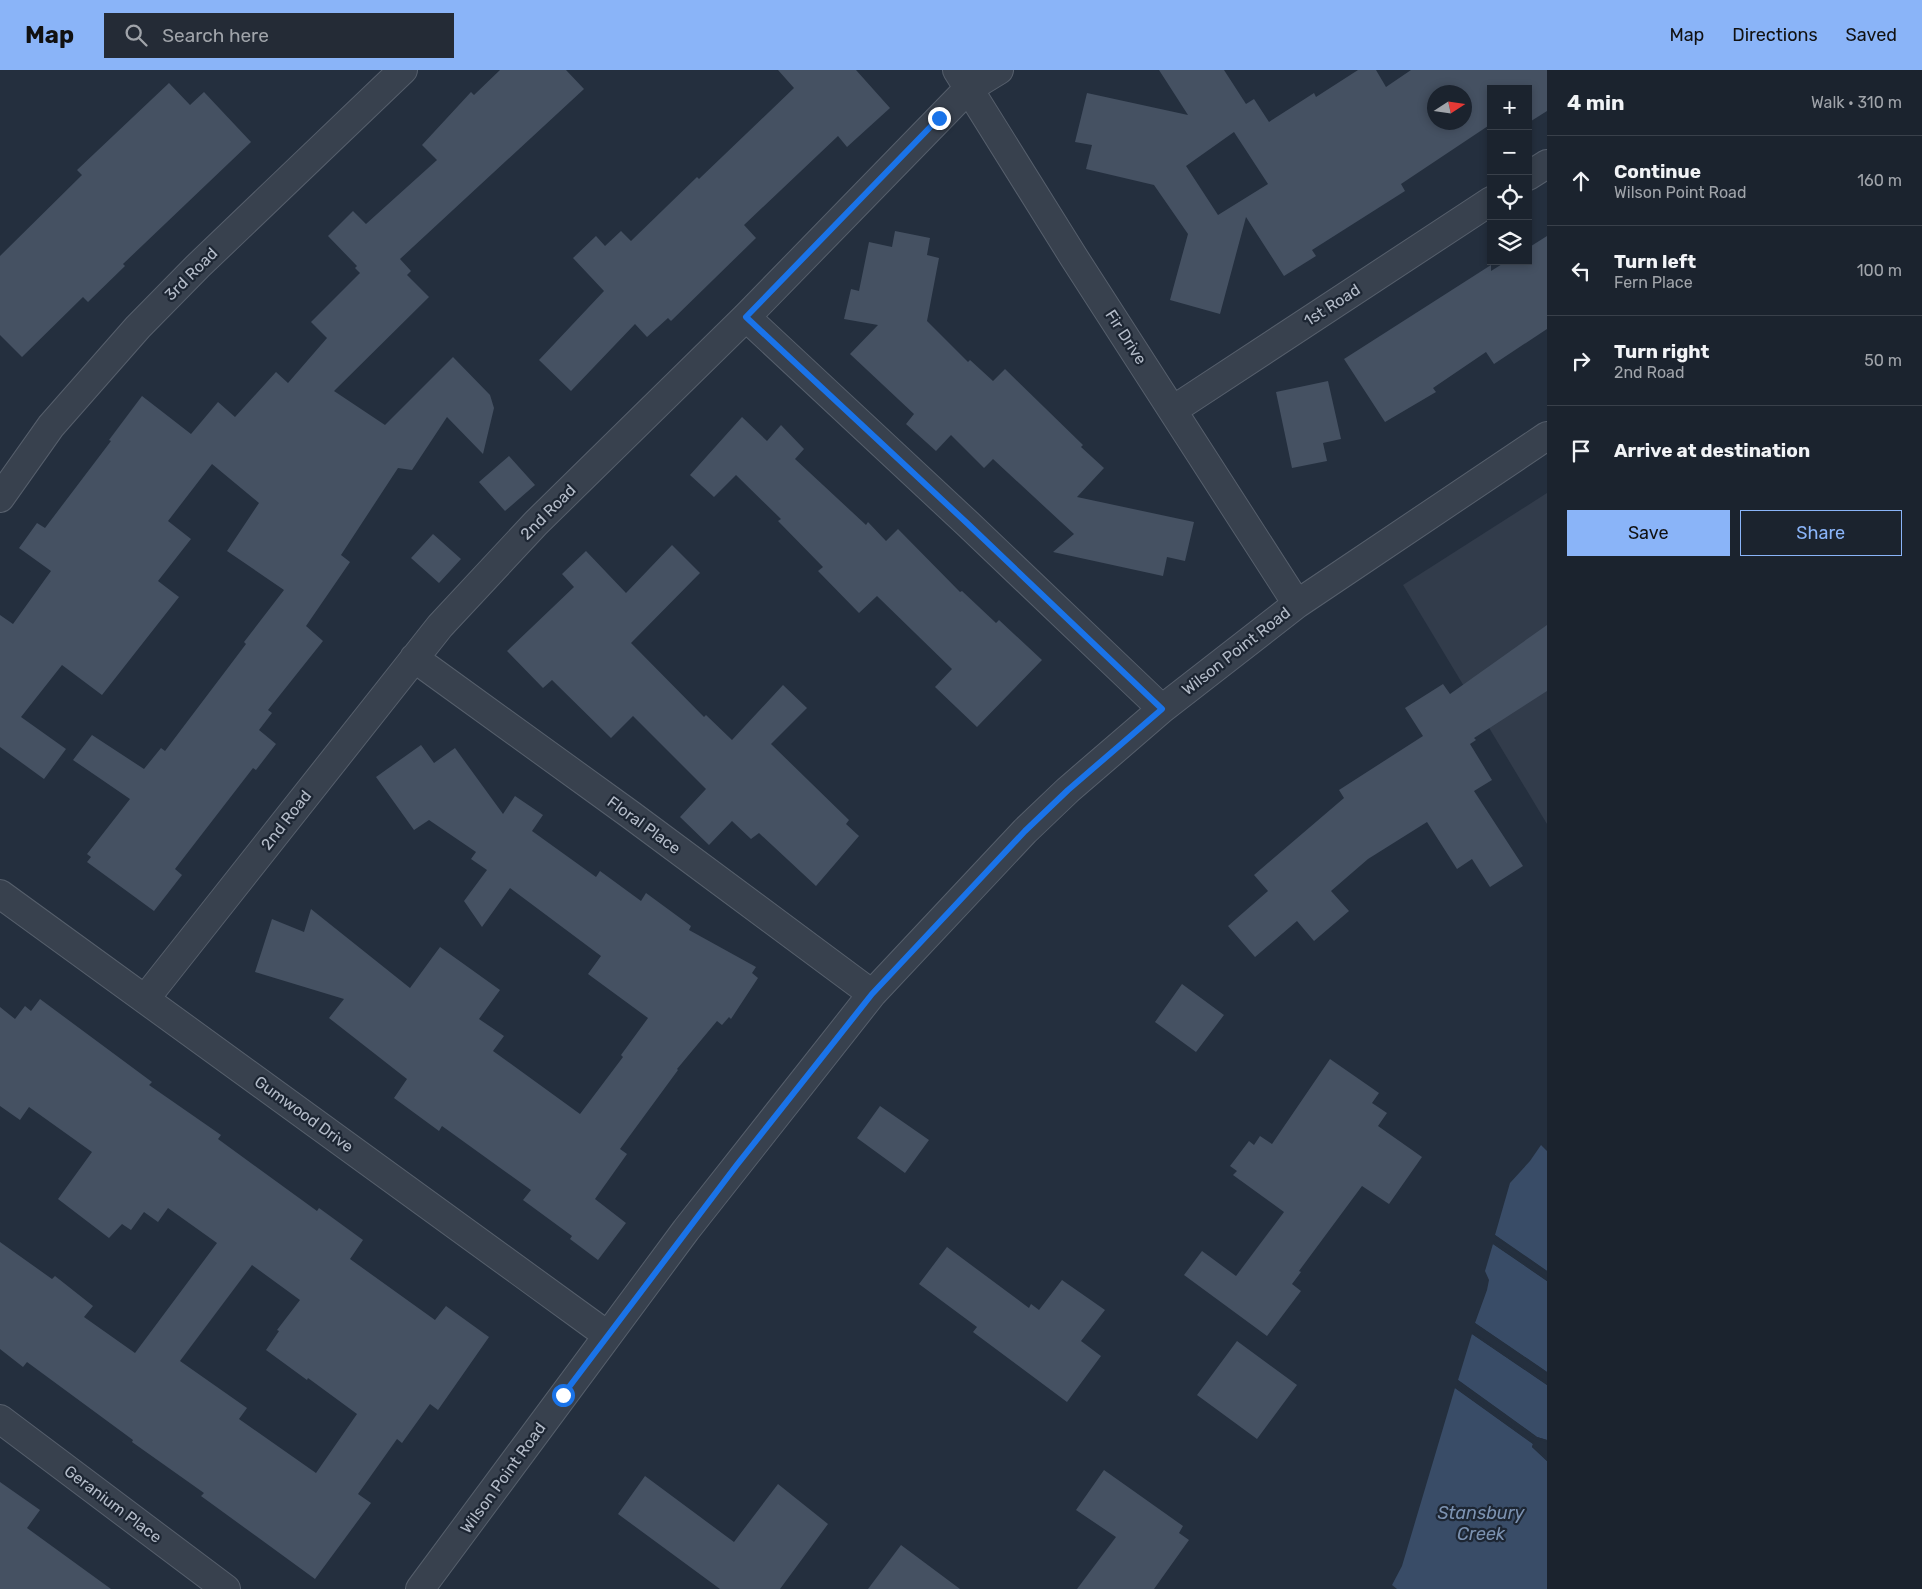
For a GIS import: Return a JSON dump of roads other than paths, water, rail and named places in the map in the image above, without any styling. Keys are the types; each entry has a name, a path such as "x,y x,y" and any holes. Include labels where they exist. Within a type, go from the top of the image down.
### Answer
{"street":[{"name":"3rd Road","path":"0,498 51,426 138,326 403,70"},
{"name":"2nd Road","path":"145,999 440,626 536,523 746,317 962,79 999,70"},
{"name":"Fir Drive","path":"962,79 1073,256 1297,604"},
{"path":"1530,175 1547,164"},
{"name":"1st Road","path":"1173,410 1487,204"},
{"path":"746,317 968,524 1162,709"},
{"name":"Wilson Point Road","path":"420,1589 607,1335 736,1166 872,994 1025,831 1068,790 1162,709 1297,604 1547,436"},
{"name":"Floral Place","path":"414,658 638,820 872,994"},
{"name":"Gumwood Drive","path":"0,894 607,1335"},
{"name":"Geranium Place","path":"0,1419 226,1589"}],"water":[{"path":"1541,1145 1547,1151 1547,1271 1495,1235 1510,1183 1530,1161"},
{"path":"1493,1244 1547,1281 1547,1372 1475,1323 1487,1290 1489,1280 1485,1271"},
{"path":"1472,1334 1547,1385 1547,1440 1537,1437 1458,1380"},
{"name":"Stansbury Creek","path":"1455,1388 1533,1444 1532,1447 1547,1461 1547,1589 1397,1589 1392,1585 1402,1566"}]}
